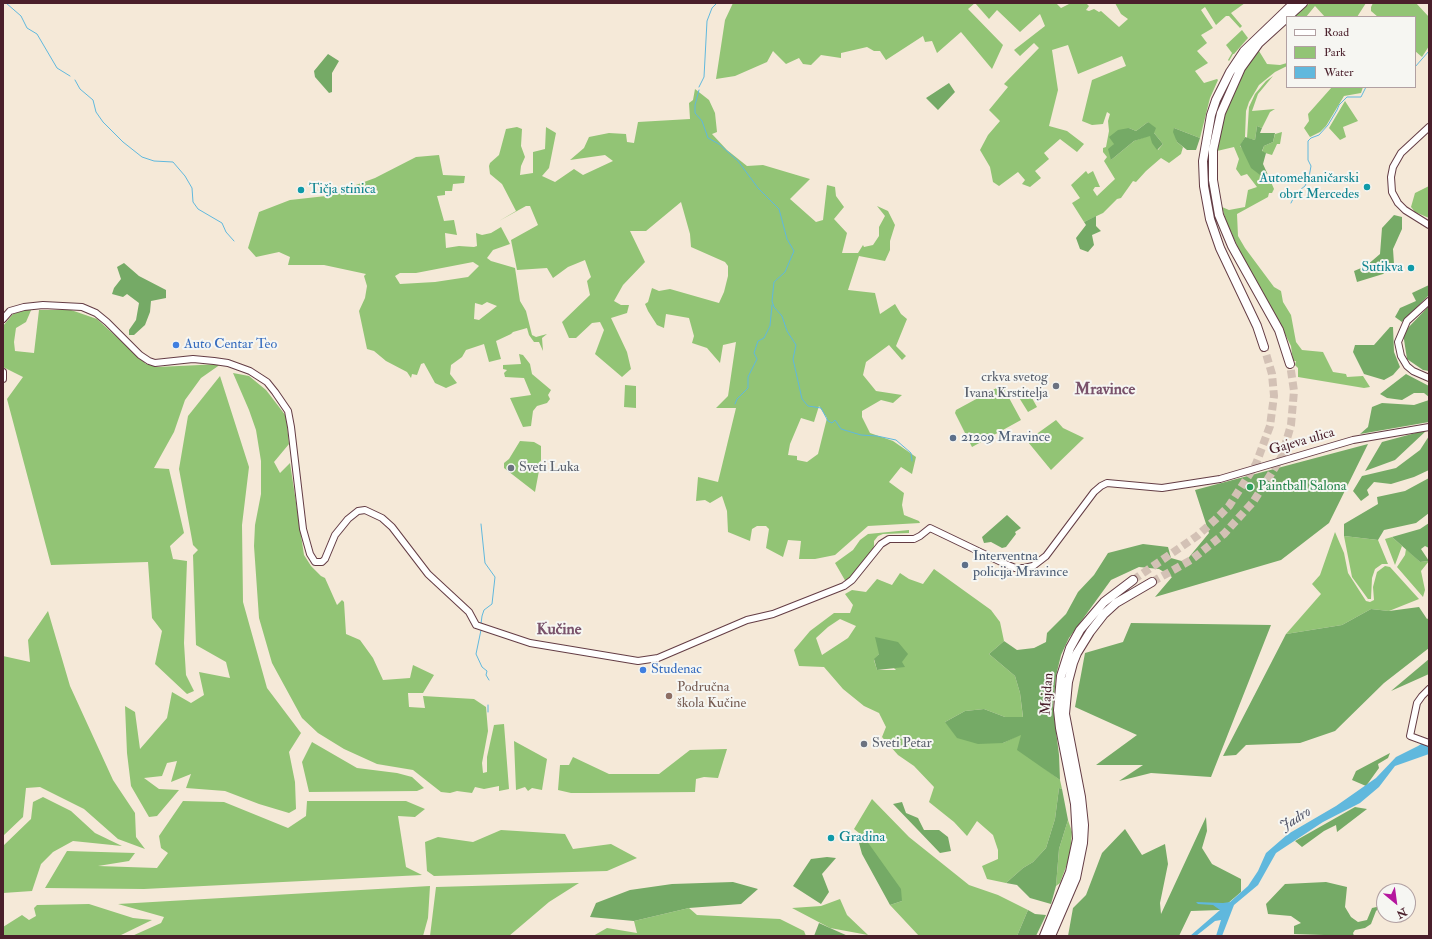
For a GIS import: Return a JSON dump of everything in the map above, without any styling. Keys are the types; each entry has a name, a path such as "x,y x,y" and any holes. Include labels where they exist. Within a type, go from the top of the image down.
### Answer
{"highway":[{"path":"1285,11 1289,3"},
{"path":"1264,347 1257,326 1220,248 1210,219 1204,186 1203,161 1212,115 1223,86 1244,51 1294,3"},
{"path":"1289,16 1303,3"},
{"path":"1286,18 1259,43 1241,68 1231,86 1221,113 1213,150 1213,180 1219,215 1232,246 1279,330 1290,364"},
{"path":"1069,663 1077,636 1091,615 1104,602 1133,580"},
{"path":"1069,663 1104,614 1116,603 1152,582"},
{"name":"Majdan","path":"1059,909 1081,825 1075,804 1063,728 1059,691 1069,663"},
{"path":"1044,936 1059,909"},
{"path":"1051,936 1059,909"}],"main road":[{"path":"1429,128 1401,153 1393,167 1391,177 1391,186 1395,198 1405,210 1429,225"},
{"path":"1422,134 1429,131"},
{"path":"1429,301 1403,326 1398,342 1401,356 1407,366 1413,371 1429,378"},
{"name":"Gajeva ulica","path":"3,319 10,312 24,307 43,305 82,307 96,313 108,322 140,355 149,361 155,362 193,359 214,361 228,363 258,375 276,392 288,412 303,529 310,554 315,562 319,563 325,559 335,536 351,516 362,510 370,511 382,518 392,527 428,574 469,612 476,625 530,643 638,661 658,658 747,620 773,614 828,593 848,583 881,544 890,539 914,539 930,528 1015,568 1024,568 1033,566 1046,556 1101,486 1112,483 1162,488 1220,479 1353,440 1429,426"},
{"path":"3,372 3,379"},
{"path":"1429,689 1417,703 1410,736 1429,743"}],"green space":[{"path":"733,3 975,3 968,9 1003,45 992,69 961,32 937,53 932,41 925,42 923,36 886,60 880,51 874,51 867,47 841,53 841,58 821,55 811,65 803,64 799,58 786,64 773,51 767,62 735,76 716,79 725,20"},
{"path":"975,3 1056,3 1061,8 1071,3 1086,3 1089,6 1086,10 1089,11 1094,9 1099,12 1101,11 1119,27 1128,19 1121,14 1115,3 1245,3 1231,13 1242,26 1240,28 1229,16 1226,16 1216,25 1205,7 1201,10 1213,28 1201,35 1207,43 1197,51 1208,63 1195,71 1204,83 1218,80 1210,98 1200,138 1174,128 1177,142 1183,147 1181,154 1169,163 1161,158 1136,182 1133,181 1121,198 1117,199 1103,213 1084,222 1072,203 1080,198 1071,185 1086,171 1088,174 1093,171 1100,187 1095,187 1093,190 1097,196 1115,179 1104,161 1107,157 1103,152 1103,148 1106,147 1109,131 1108,121 1110,114 1107,112 1103,124 1092,125 1082,121 1092,80 1126,66 1122,56 1078,74 1068,45 1052,50 1058,90 1049,126 1067,131 1084,144 1077,152 1060,139 1044,153 1049,159 1035,171 1041,178 1030,187 1022,184 1025,180 1018,172 999,186 993,182 990,167 980,150 988,135 1000,121 989,110 1008,87 1004,84 1039,48 1034,43 1020,56 1014,50 1045,26 1040,14 1020,32 997,10 989,19","holes":["1148,122 1154,133 1163,144 1158,150 1150,135 1134,141 1111,160 1114,144 1129,128 1136,131"]},
{"path":"1310,3 1366,3 1358,16 1324,16 1315,6 1307,16 1294,16"},
{"path":"1373,3 1416,3 1429,17 1429,46 1422,57 1416,52 1416,16 1377,16 1371,11"},
{"path":"1242,30 1248,38 1233,54 1229,61 1228,60 1232,53 1226,45"},
{"path":"1259,51 1267,64 1280,65 1286,63 1286,66 1275,72 1259,85 1249,102 1246,111 1245,137 1240,146 1264,178 1268,175 1274,189 1272,193 1269,193 1268,197 1237,214 1238,236 1245,248 1274,287 1281,291 1283,302 1291,315 1296,342 1302,350 1323,352 1333,372 1346,374 1347,377 1363,376 1370,387 1364,388 1298,377 1298,368 1295,365 1296,361 1293,361 1291,346 1245,263 1226,221 1222,207 1229,210 1245,207 1248,190 1257,187 1247,174 1241,176 1236,169 1239,159 1234,147 1217,151 1224,112 1234,88 1250,62"},
{"path":"328,54 339,61 332,73 332,92 329,93 315,77 314,71"},
{"path":"1273,76 1258,94 1252,111 1275,109 1270,112 1262,128 1257,126 1255,140 1247,138 1249,107 1255,94 1266,81"},
{"path":"949,83 955,92 938,110 926,98"},
{"path":"1331,88 1363,88 1361,93 1344,96 1326,126 1320,132 1310,137 1304,128 1309,121 1308,114"},
{"path":"695,89 709,100 715,113 717,132 712,134 727,150 747,166 763,165 810,179 790,199 816,222 823,220 827,185 835,187 836,196 844,207 834,219 847,233 842,253 858,253 863,245 864,247 873,245 879,236 879,227 885,216 877,206 888,211 895,225 890,241 890,250 885,261 859,256 848,290 875,293 880,314 895,304 901,314 907,319 896,346 906,356 902,360 889,345 866,362 863,375 876,391 902,395 893,403 881,400 862,411 862,417 870,433 893,441 916,457 912,474 901,467 889,482 904,493 902,505 904,515 919,521 920,523 868,526 835,555 815,559 799,559 801,541 788,540 783,557 766,548 769,529 766,526 757,526 752,529 750,541 728,532 727,511 722,496 710,503 705,500 696,501 698,477 718,482 736,408 716,408 728,396 736,342 723,345 720,363 707,348 692,343 694,336 689,318 666,314 664,328 657,325 645,304 648,302 652,288 659,291 670,289 719,303 724,292 728,276 728,266 725,262 691,247 690,234 681,202 646,231 630,231 645,262 623,285 614,301 621,305 629,305 627,313 611,318 627,352 631,369 622,377 595,354 604,330 600,322 592,323 576,338 569,338 562,322 590,295 587,281 591,277 585,260 568,267 553,278 547,268 517,270 511,240 538,225 530,206 526,206 499,221 516,211 502,184 490,174 489,166 490,163 499,155 506,129 517,127 522,129 521,146 525,157 521,166 520,175 533,173 533,152 545,149 546,127 556,133 549,168 542,176 555,182 574,169 583,175 613,161 605,155 570,160 584,148 589,137 609,133 626,134 627,142 634,143 638,122 690,119 689,103 693,100","holes":["819,406 827,418 818,454 807,462 797,460 797,456 788,455 790,444 801,418 814,422"]},
{"path":"1345,101 1358,121 1343,127 1346,137 1340,140 1329,128"},
{"path":"1148,122 1156,128 1154,133 1163,144 1157,150 1152,143 1150,136 1134,141 1111,160 1108,149 1114,144 1109,137 1118,130 1129,128 1136,131"},
{"path":"1257,126 1262,128 1260,133 1275,133 1273,142 1264,146 1262,151 1266,153 1263,164 1268,175 1264,178 1251,168 1240,145 1245,137 1255,140"},
{"path":"1174,128 1200,138 1196,150 1187,150 1177,142 1173,132"},
{"path":"1282,132 1280,144 1277,144 1272,155 1262,152 1264,146 1273,142 1275,134"},
{"path":"439,155 443,175 465,176 464,183 453,184 452,191 445,191 445,195 437,196 444,221 454,220 457,235 445,233 446,248 477,246 476,233 482,235 491,233 501,227 510,244 493,250 487,258 491,261 515,268 520,301 526,311 532,335 536,337 547,334 542,338 543,351 539,342 534,342 529,335 527,328 513,332 496,341 501,359 489,362 484,344 466,350 462,357 451,365 450,374 457,383 446,388 435,383 424,363 421,364 417,375 412,374 411,378 407,372 386,361 374,351 367,349 359,311 365,298 367,286 364,276 366,274 324,265 288,265 290,257 279,252 256,257 248,248 259,212 290,200 326,196 375,178 416,157","holes":["473,262 479,266 468,277 435,282 400,284 395,276 400,273 416,273","487,302 497,306 479,320 474,319 475,303 482,305"]},
{"path":"1429,186 1429,218 1415,212 1411,207 1415,193"},
{"path":"1394,215 1402,217 1402,229 1393,249 1394,264 1383,274 1357,282 1354,271 1366,266 1380,254 1382,228"},
{"path":"1096,216 1096,226 1101,231 1092,235 1094,245 1088,252 1080,249 1076,238 1086,225 1084,222"},
{"path":"124,263 139,276 166,290 166,298 151,301 150,312 145,325 134,335 129,335 129,330 136,320 139,303 127,294 123,297 112,294 114,288 121,279 117,267"},
{"path":"1429,285 1429,295 1402,322 1395,317 1400,308 1416,301 1412,293"},
{"path":"1429,306 1429,371 1423,370 1407,359 1403,333"},
{"path":"32,308 26,322 16,328 14,342 15,351 34,353 39,310 71,310 97,319 146,364 158,367 221,364 201,378 185,400 174,432 154,468 169,469 184,533 170,546 173,559 187,561 184,643 186,675 194,691 187,694 155,664 162,631 152,618 148,562 51,565 7,399 23,377 3,367 3,326 13,314"},
{"path":"1390,327 1393,327 1394,352 1400,367 1393,375 1384,380 1364,374 1353,352 1355,345 1374,345"},
{"path":"519,354 523,355 530,364 532,374 551,390 548,395 550,399 547,403 537,406 533,411 531,426 523,427 510,398 531,395 524,378 505,377 504,373 507,370 503,369 503,365 521,364"},
{"path":"233,373 249,376 266,390 286,416 289,444 274,462 280,473 290,463 304,555 311,566 325,578 337,605 342,600 344,602 346,634 360,640 373,658 383,680 410,678 413,665 434,675 423,693 408,693 409,707 425,708 423,696 474,699 486,707 488,731 482,763 483,773 487,772 487,757 494,725 504,724 509,789 499,791 499,786 484,789 475,787 472,793 457,791 450,793 441,792 413,770 377,764 344,749 318,733 302,718 272,663 259,618 254,546 255,525 261,494 261,461 256,430"},
{"path":"1406,374 1429,386 1429,397 1424,393 1414,393 1402,400 1387,398 1380,394"},
{"path":"220,376 249,467 242,525 243,602 267,688 301,733 289,752 295,782 296,809 289,813 259,804 225,791 186,788 191,774 171,782 177,761 167,763 162,776 144,778 159,789 179,790 157,816 149,817 131,786 127,753 125,706 135,712 140,749 167,718 172,692 191,703 204,695 199,672 230,678 226,662 196,645 193,555 198,550 193,545 179,469 188,416"},
{"path":"625,385 636,386 636,408 624,407"},
{"path":"1002,385 1021,420 972,447 955,413 956,410"},
{"path":"1028,391 1037,407 1028,412 1018,396"},
{"path":"1429,400 1429,422 1360,434 1368,427 1372,407 1382,403 1414,405"},
{"path":"1056,420 1063,428 1084,438 1051,470 1028,442 1031,438"},
{"path":"1427,430 1395,460 1365,471 1382,442"},
{"path":"1429,436 1429,470 1414,477 1391,484 1374,482 1367,490 1369,495 1361,501 1353,491 1362,476 1396,468 1420,450"},
{"path":"520,441 534,442 541,446 541,460 535,492 504,468 504,463 509,459"},
{"path":"1368,444 1329,523 1281,560 1155,597 1172,577 1159,569 1139,567 1111,580 1069,638 1061,655 1056,676 1053,707 1059,755 1060,780 1017,750 1021,735 1003,743 978,744 957,738 945,722 965,711 984,709 1005,717 1023,717 1020,693 1015,676 989,654 1004,641 1017,650 1034,648 1046,642 1047,633 1066,614 1078,592 1094,575 1108,553 1143,544 1168,547 1171,558 1185,562 1209,533 1195,490"},
{"path":"1429,478 1429,513 1416,523 1384,530 1378,540 1344,536 1344,524 1378,504 1377,497 1405,491"},
{"path":"1007,515 1021,528 1015,532 1016,534 1006,547 1002,548 991,542 984,543 982,537"},
{"path":"1429,523 1429,548 1425,546 1421,549 1429,561 1420,562 1392,537 1420,529"},
{"path":"909,530 909,533 883,534 878,536 874,541 871,554 853,576 846,582 835,563 853,550 860,540 868,534"},
{"path":"1335,532 1344,553 1348,573 1366,601 1370,602 1374,600 1373,587 1377,572 1385,566 1390,567 1419,599 1389,611 1371,609 1342,625 1286,634 1321,594 1312,584 1320,575"},
{"path":"1344,536 1378,540 1388,564 1382,564 1375,569 1372,578 1371,599 1368,599 1352,577"},
{"path":"1392,537 1402,546 1395,565 1385,539"},
{"path":"1406,549 1420,562 1429,561 1421,571 1425,590 1423,597 1397,567 1405,555"},
{"path":"934,569 991,610 1000,622 1004,641 989,654 1015,676 1020,693 1023,718 1005,717 984,709 965,711 945,722 1003,743 1021,734 1040,765 1060,780 1062,789 1059,788 1055,819 1046,848 1033,862 1023,868 1006,883 987,879 982,866 998,859 998,850 993,835 977,821 967,836 954,822 929,802 934,787 914,766 898,755 882,737 886,727 879,713 864,706 843,689 824,667 799,666 794,650 810,631 834,613 850,613 853,605 845,594 852,590 866,592 877,579 892,585 900,573 909,579 923,584","holes":["840,619 856,626 848,638 822,655 816,638","879,654 896,670 877,670 874,660"]},
{"path":"1419,607 1427,619 1429,618 1429,648 1384,683 1335,731 1300,743 1246,745 1236,755 1223,756 1286,634 1342,625 1371,609 1389,611"},
{"path":"48,611 70,686 113,780 135,813 136,837 145,849 118,839 84,809 40,787 26,788 23,817 3,836 3,656 30,662 28,640"},
{"path":"1131,623 1271,625 1211,777 1151,773 1119,781 1143,765 1096,765 1137,735 1075,707 1085,653 1123,642"},
{"path":"875,637 898,642 908,654 902,662 905,667 877,670 874,659 879,654"},
{"path":"1429,659 1429,674 1391,691"},
{"path":"514,741 547,759 542,790 532,788 528,791 525,787 516,790"},
{"path":"312,742 357,768 397,773 412,777 424,788 417,791 309,792 302,762"},
{"path":"727,749 718,778 704,777 696,779 695,792 571,793 558,790 560,765 569,765 573,757 609,774 659,774 690,750"},
{"path":"1390,753 1388,758 1378,764 1379,768 1366,786 1352,780 1356,771"},
{"path":"1059,788 1062,789 1068,820 1059,849 1056,886 1051,904 1030,898 1017,885 1006,883 1023,868 1033,862 1046,848 1055,819"},
{"path":"43,797 71,811 95,833 122,846 73,841 53,852 41,864 32,891 3,893 3,846 31,819 33,802"},
{"path":"872,799 909,837 969,885 998,895 1028,910 1017,936 919,936 890,905 902,901 864,837 854,829"},
{"path":"183,801 224,802 288,828 306,816 307,801 406,801 425,809 415,817 398,816 406,867 422,875 144,889 45,888 67,851 135,853 129,861 98,866 157,868 168,853 161,848 159,836"},
{"path":"902,802 906,813 918,818 924,830 939,830 948,837 951,851 940,853 893,804"},
{"path":"1355,807 1367,809 1337,832 1336,825 1324,831 1302,847 1295,841"},
{"path":"1206,817 1207,831 1202,848 1212,864 1241,879 1241,892 1220,910 1191,911 1179,936 1068,936 1073,908 1086,895 1102,853 1125,829 1142,855 1165,844 1168,864 1160,903 1161,914"},
{"path":"1068,820 1072,832 1070,856 1060,883 1056,886 1059,849"},
{"path":"501,830 565,834 573,849 611,844 637,858 607,871 434,876 427,871 425,842 438,837 473,842"},
{"path":"864,837 901,889 902,901 890,905 862,854 859,843"},
{"path":"827,857 836,858 822,874 829,892 821,904 793,886 811,859"},
{"path":"733,882 758,889 741,904 689,908 634,921 590,917 596,903 630,890 672,884"},
{"path":"1326,882 1347,887 1345,907 1351,917 1358,922 1367,920 1372,908 1376,907 1376,911 1371,924 1365,928 1355,930 1353,933 1354,936 1294,934 1294,926 1301,923 1291,916 1268,914 1266,904 1285,884"},
{"path":"579,883 549,902 509,936 430,936 436,887"},
{"path":"430,886 428,918 423,936 132,936 161,923 164,917 118,904"},
{"path":"840,899 847,915 868,935 830,928 792,908 821,906"},
{"path":"89,904 133,918 152,920 119,936 3,936 3,927 22,915 29,920 36,916 34,908 37,905"},
{"path":"689,908 697,915 780,919 804,931 806,936 593,936 607,928 637,933 634,921"},
{"path":"1028,910 1035,914 1046,915 1036,936 1017,936"},
{"path":"819,923 830,928 848,936 814,936"}],"water":[{"name":"Jadro","path":"1429,739 1429,754 1395,766 1379,787 1360,803 1323,822 1276,853 1258,885 1234,905 1222,936 1216,936 1221,920 1215,921 1196,936 1190,936 1220,910 1213,905 1198,904 1196,902 1230,902 1248,886 1258,871 1266,853 1288,834 1336,806 1376,778 1396,757"}],"waterway":[{"path":"6,3 21,16 27,28 37,34 57,68 70,76"},
{"path":"699,87 704,77 707,21 712,8 717,3"},
{"path":"1416,66 1429,51"},
{"path":"75,80 80,89 93,100 96,112 103,122 123,142 142,157 154,161 173,162 185,176 192,188 193,202 198,209 222,223 226,232 234,241"},
{"path":"1291,203 1296,193 1305,186 1309,177 1311,166 1308,160 1308,141 1319,135 1328,125 1339,105 1347,97 1361,97 1366,88"},
{"path":"699,90 695,105 695,113 702,121 708,138 719,144 738,161 758,188 779,209 787,239 794,251 785,272 774,282 772,301 774,307 782,316 787,331 796,345 793,359 802,399 808,406 821,408 828,421 832,423 835,420 841,429 861,435 877,436 896,440 911,453 912,461"},
{"path":"735,404 737,399 748,388 748,377 757,359 754,353 758,341 764,338 770,326 772,305"},
{"path":"481,524 485,563 495,577 492,604 484,610 481,624"},
{"path":"481,630 476,654 482,667 487,671 486,675 489,680"},
{"path":"488,705 488,712"}],"tunnel":[{"path":"1133,580 1197,536 1216,519 1229,506 1256,464 1270,426 1274,396 1272,374 1264,347"},
{"path":"1152,582 1191,560 1224,534 1253,502 1271,474 1282,456 1291,425 1294,391 1290,364"}],"place":[{"name":"Automehaničarski obrt Mercedes","path":"1367,187"},
{"name":"Tičja stinica","path":"301,190"},
{"name":"Sutikva","path":"1411,268"},
{"name":"Auto Centar Teo","path":"176,345"},
{"name":"crkva svetog Ivana Krstitelja","path":"1056,386"},
{"name":"21209 Mravince","path":"953,438"},
{"name":"Sveti Luka","path":"511,468"},
{"name":"Paintball Salona","path":"1250,487"},
{"name":"Interventna policija Mravince","path":"965,565"},
{"name":"Studenac","path":"643,670"},
{"name":"Područna škola Kučine","path":"669,696"},
{"name":"Sveti Petar","path":"864,744"},
{"name":"Gradina","path":"831,838"}],"district":[{"name":"Mravince","path":"1105,391"},
{"name":"Kučine","path":"559,631"}]}
